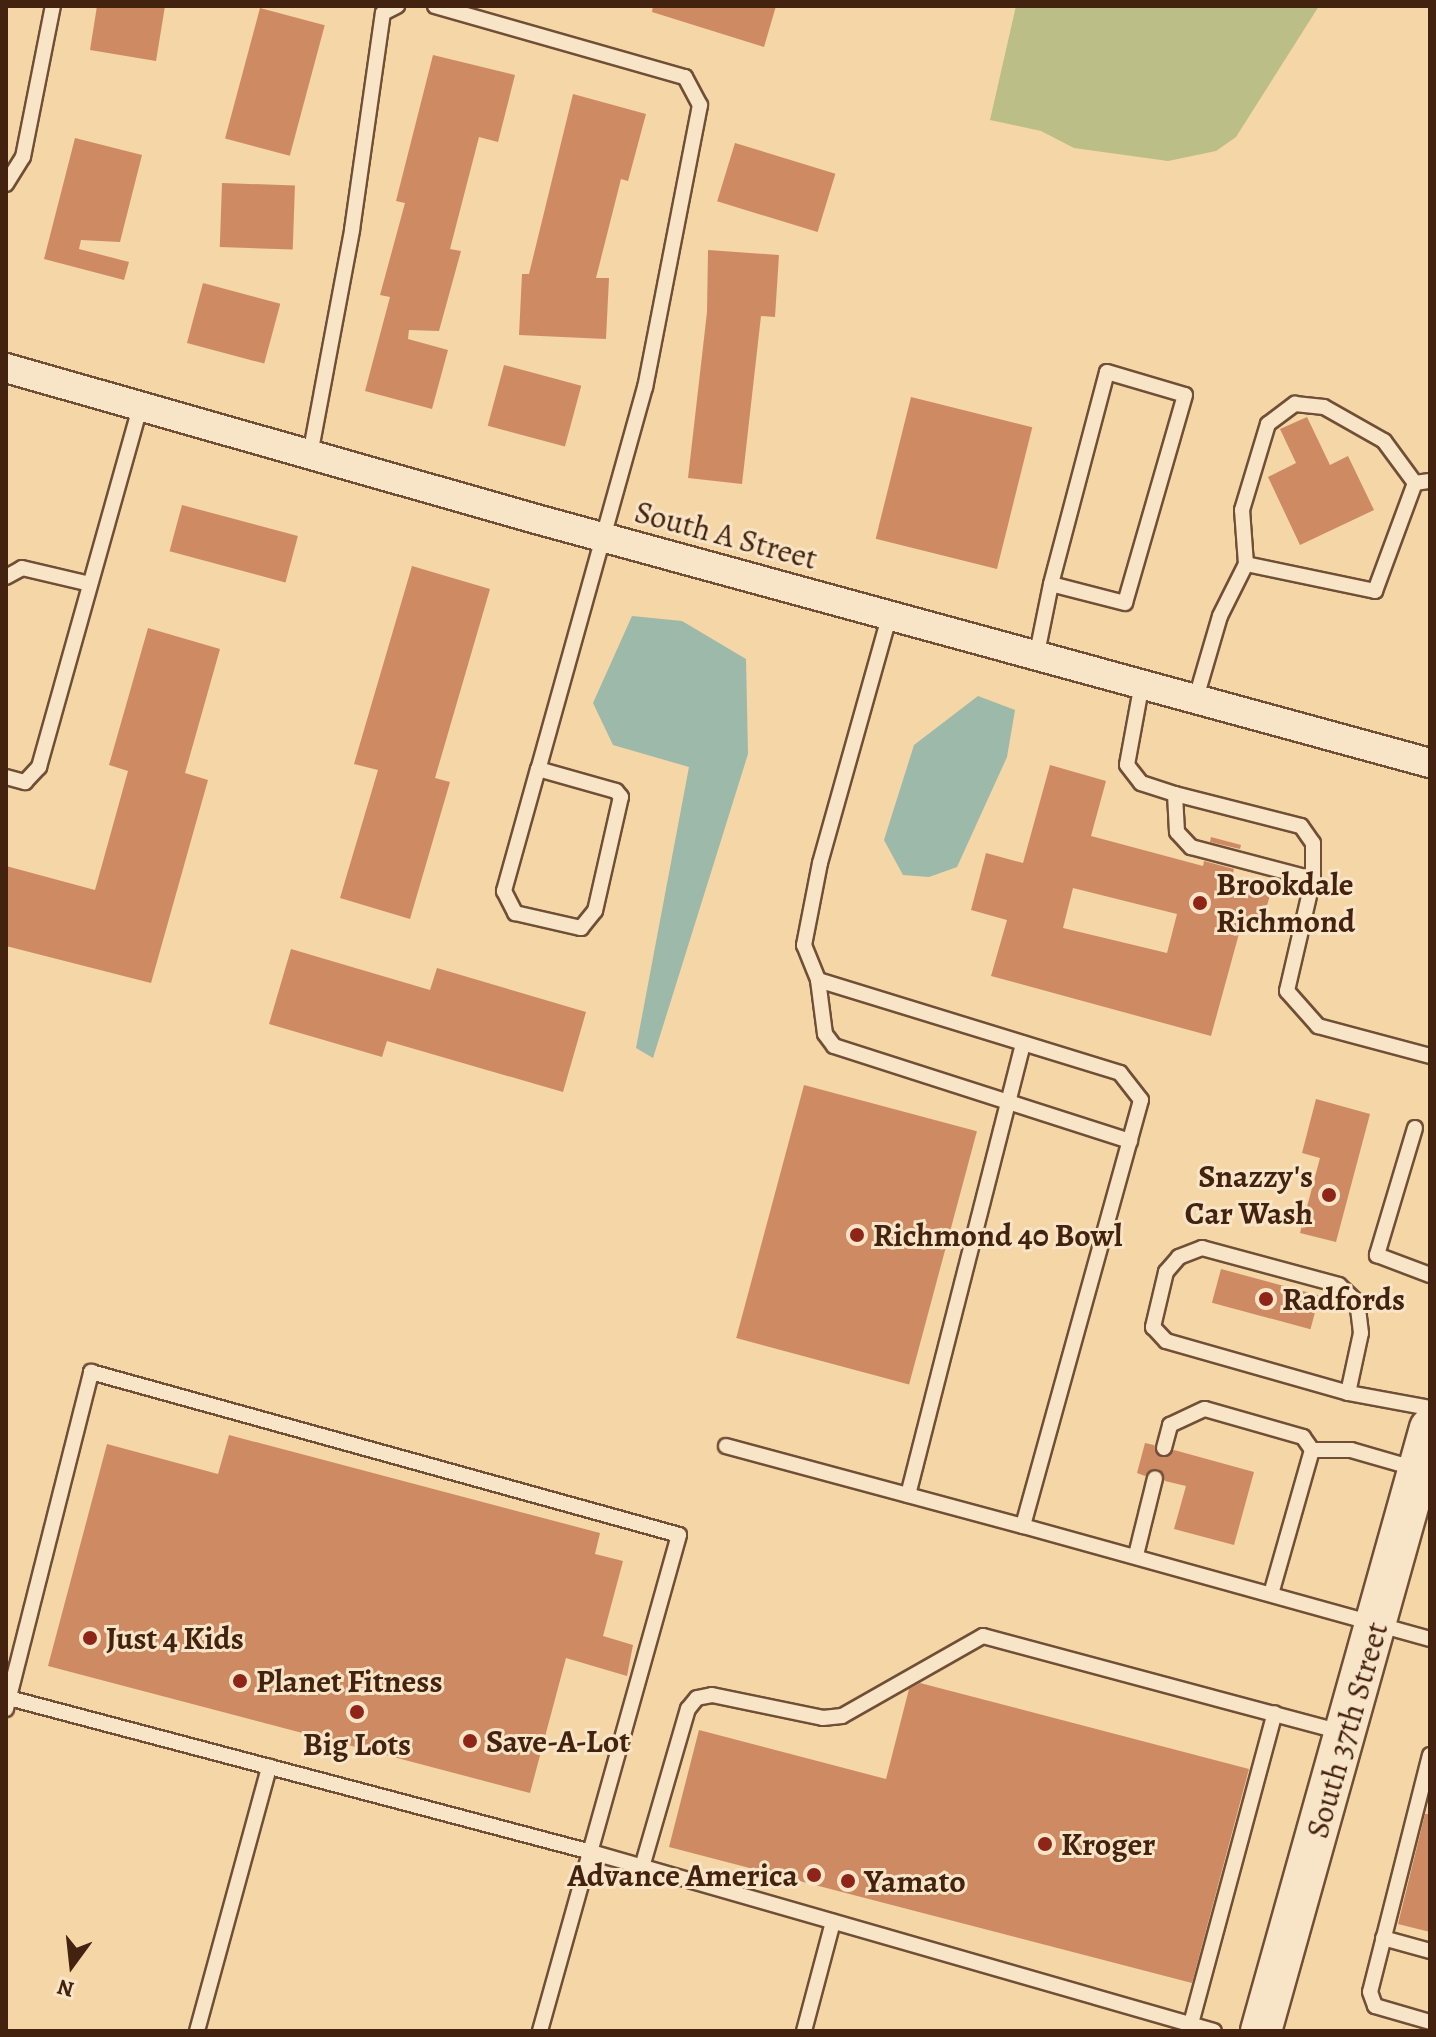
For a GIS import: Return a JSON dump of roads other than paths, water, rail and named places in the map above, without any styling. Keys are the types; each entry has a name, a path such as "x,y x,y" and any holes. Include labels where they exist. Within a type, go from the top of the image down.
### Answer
{"street":[{"name":"South A Street","path":"6,368 603,537 1037,653 1430,763"},
{"name":"South 37th Street","path":"1261,2031 1430,1428"}],"lane":[{"path":"6,184 23,157 53,6"},
{"path":"310,455 352,230 383,13 397,6"},
{"path":"435,6 685,77 700,105 645,387 538,769 505,899 515,913 581,928 595,911 621,797 616,791 538,769"},
{"path":"1037,653 1051,584 1107,372 1185,395 1125,603 1051,584"},
{"path":"1196,698 1220,616 1246,564 1242,510 1268,424 1295,404 1324,407 1384,441 1422,482 1375,591 1246,564"},
{"path":"6,777 25,782 39,767 140,407"},
{"path":"6,577 22,568 90,584"},
{"path":"890,614 806,931 804,945 818,980 825,1034 834,1046 1130,1141"},
{"path":"1142,683 1127,765 1141,783 1301,826 1313,843 1313,879 1287,991 1318,1026 1430,1056"},
{"path":"1175,794 1177,832 1191,847 1313,879"},
{"path":"818,980 1120,1073 1141,1100 1023,1526"},
{"path":"908,1495 1023,1043"},
{"path":"1415,1128 1377,1255 1430,1275"},
{"path":"1348,1393 1361,1333 1357,1302 1339,1285 1202,1248 1179,1257 1166,1272 1153,1327 1166,1341 1348,1393 1430,1408"},
{"path":"540,2031 591,1852 679,1535 91,1372 8,1704 269,1767 591,1852 1190,2028 1214,2031"},
{"path":"1164,1448 1170,1425 1205,1409 1303,1437 1312,1450"},
{"path":"726,1446 1136,1555 1430,1639"},
{"path":"1312,1450 1351,1450 1419,1469"},
{"path":"1271,1594 1312,1450"},
{"path":"1136,1555 1155,1478"},
{"path":"642,1867 688,1709 697,1698 712,1695 823,1718 842,1716 983,1636 1347,1733"},
{"path":"1190,2028 1275,1713"},
{"path":"1430,1755 1383,1938 1371,2000 1430,2022"},
{"path":"197,2031 269,1767"},
{"path":"804,2031 833,1922"},
{"path":"1383,1938 1430,1951"}],"place":[{"name":"Brookdale Richmond","path":"1200,903"},
{"name":"Snazzy's Car Wash","path":"1329,1195"},
{"name":"Richmond 40 Bowl","path":"857,1235"},
{"name":"Radfords","path":"1266,1299"},
{"name":"Just 4 Kids","path":"90,1638"},
{"name":"Planet Fitness","path":"240,1681"},
{"name":"Big Lots","path":"357,1712"},
{"name":"Save-A-Lot","path":"470,1741"},
{"name":"Kroger","path":"1045,1844"},
{"name":"Advance America","path":"814,1875"},
{"name":"Yamato","path":"848,1881"}]}
